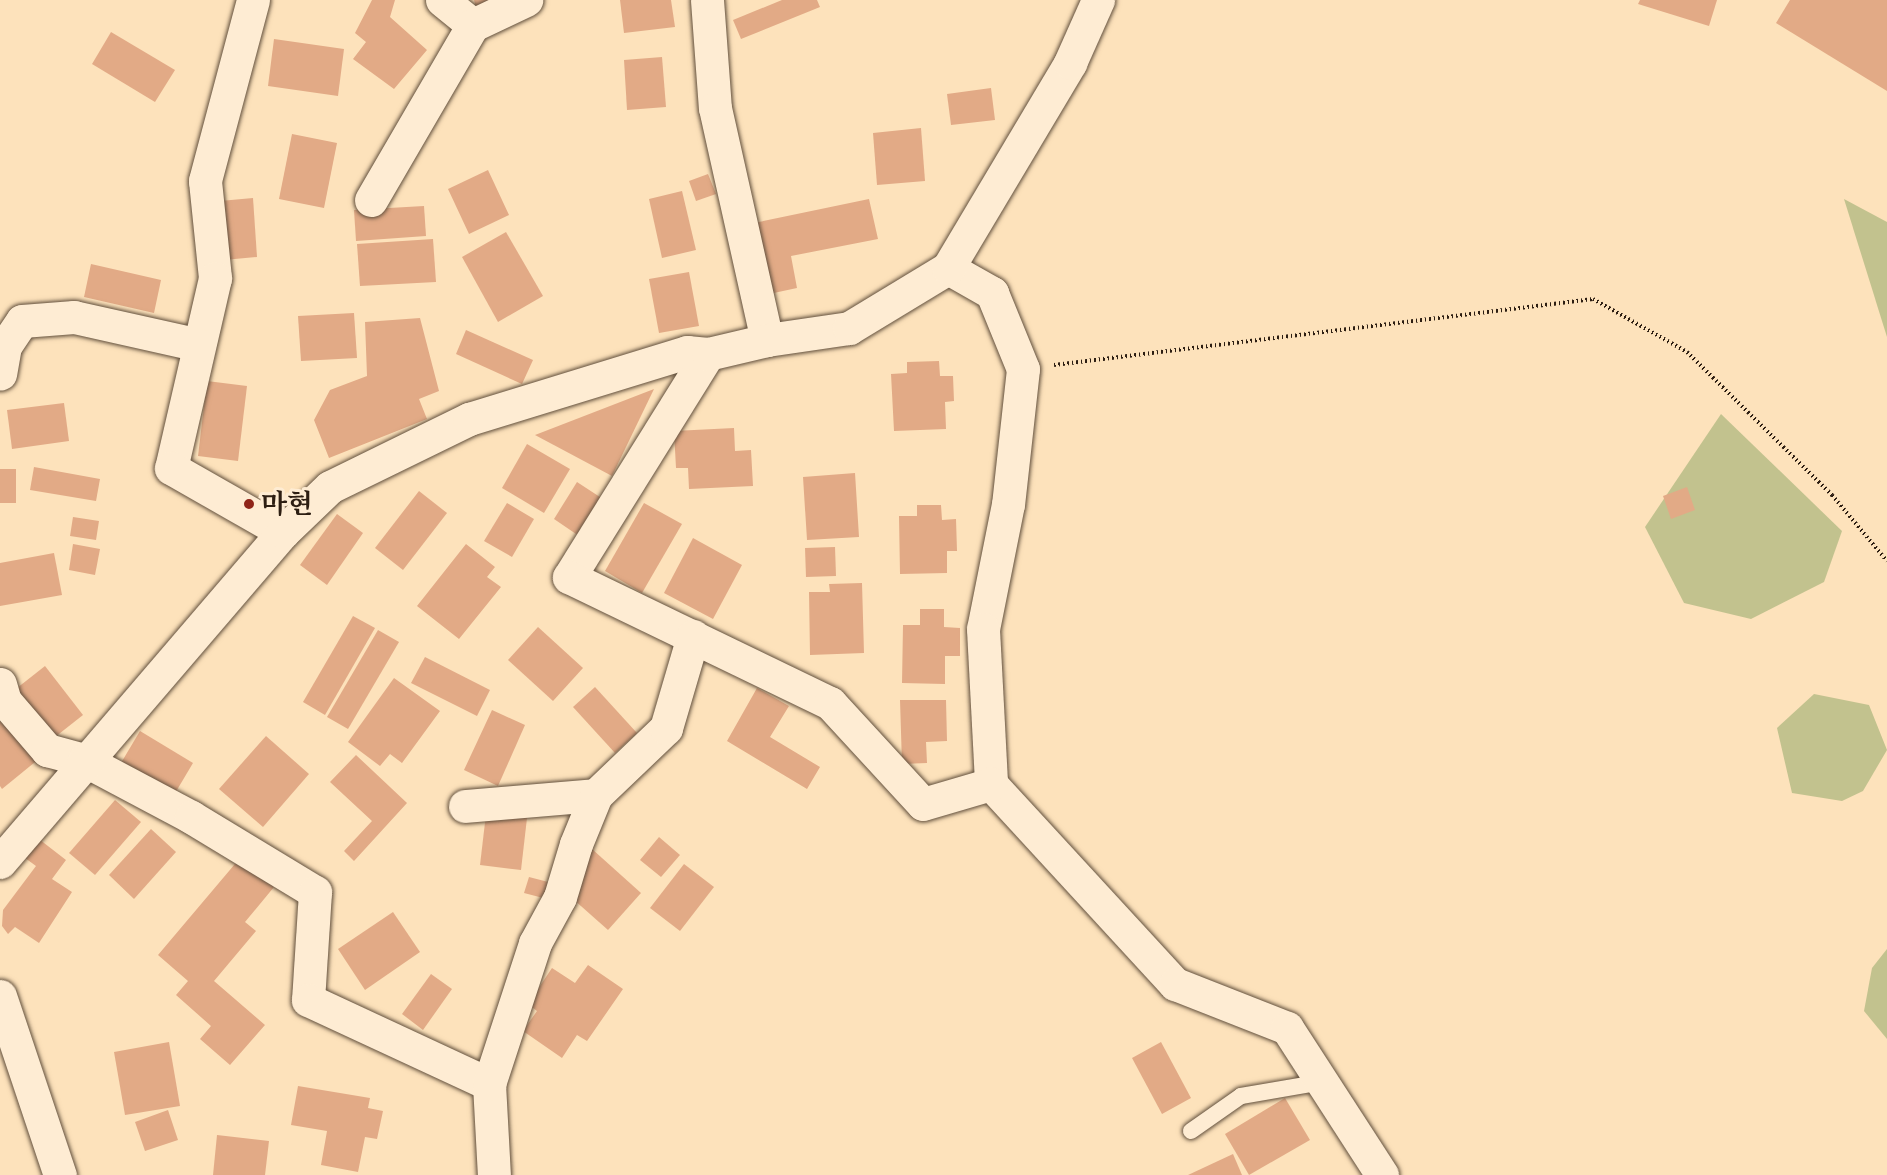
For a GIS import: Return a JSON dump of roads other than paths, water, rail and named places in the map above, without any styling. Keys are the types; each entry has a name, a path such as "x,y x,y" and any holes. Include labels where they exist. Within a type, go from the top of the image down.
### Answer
{"street":[{"path":"253,0 205,182 215,278 171,468 283,532"},
{"path":"442,0 473,25"},
{"path":"371,200 473,25 526,0"},
{"path":"707,0 715,108 767,340"},
{"path":"0,862 84,760 242,584 283,532 330,487 469,419 687,352 708,354 767,340 849,327 948,268 1070,63 1098,0"},
{"path":"948,268 992,293 1023,369 1008,504 983,629 991,784 1175,984 1287,1028 1382,1175"},
{"path":"2,354 22,321 74,317 199,345"},
{"path":"708,354 569,577 830,703 923,804 991,784"},
{"path":"494,1175 489,1084 535,943 560,897 576,844 596,795 666,728 693,636"},
{"path":"0,684 5,701 47,750 84,760 191,817 315,892 308,1000 489,1084"},
{"path":"465,806 596,795"},
{"path":"0,996 60,1175"}],"lane":[{"path":"1191,1131 1241,1096 1322,1082"}],"place":[{"name":"마현","path":"249,504"}]}
